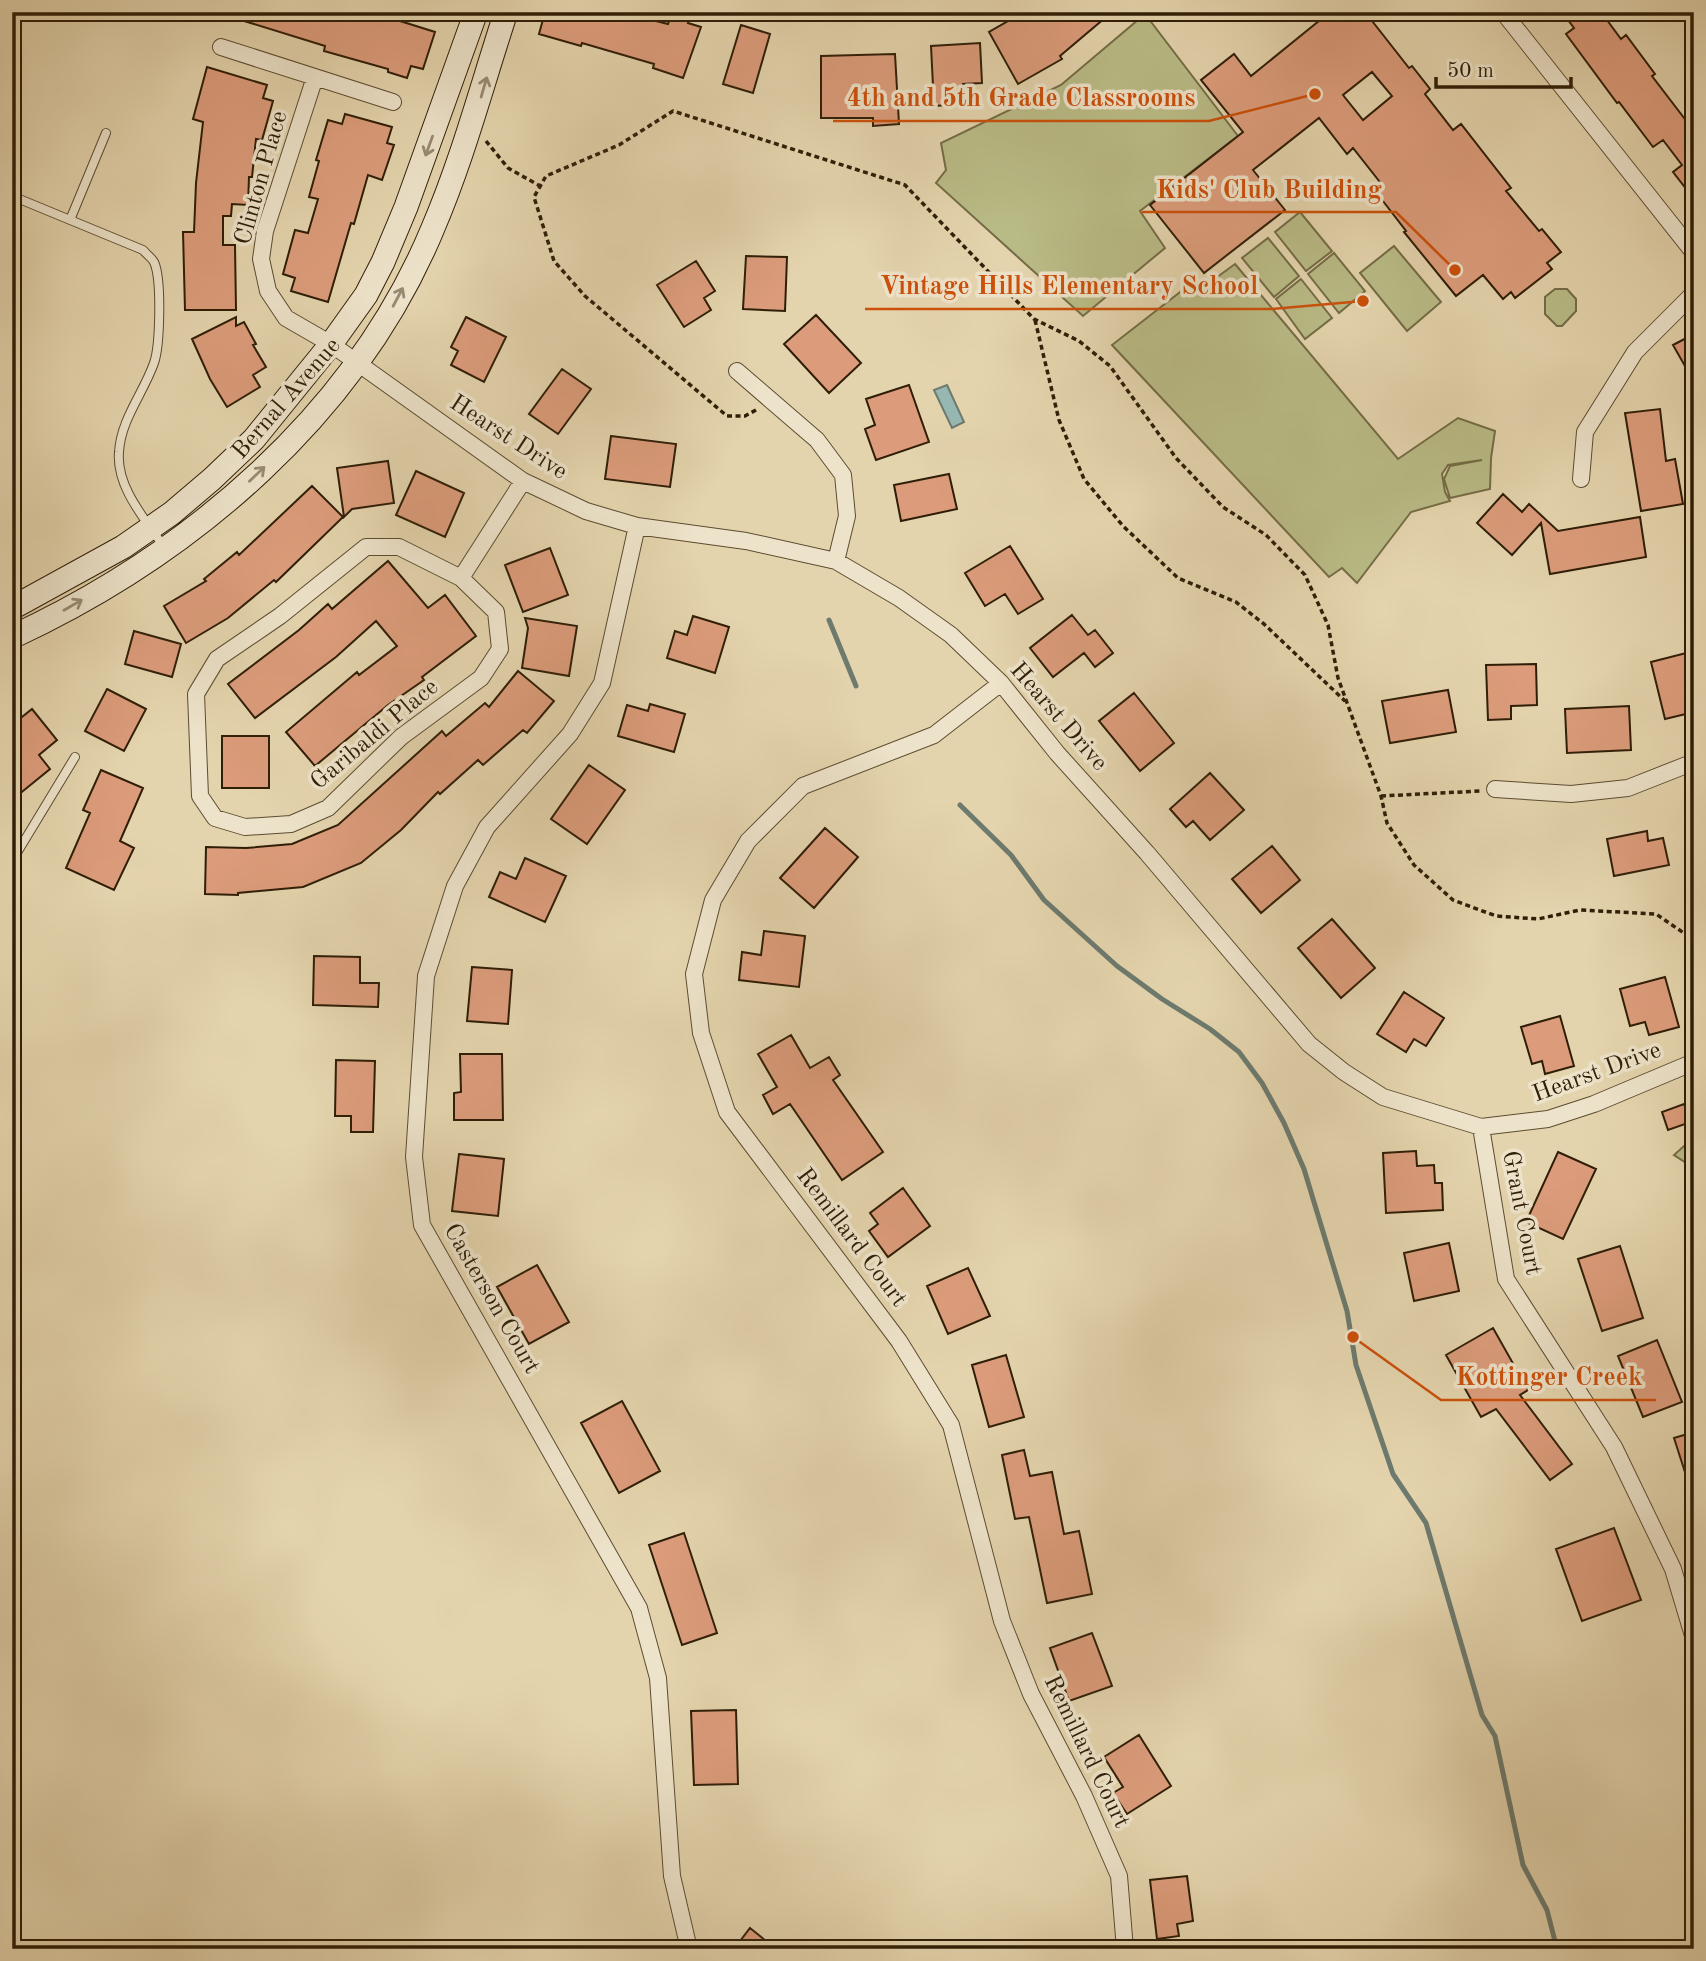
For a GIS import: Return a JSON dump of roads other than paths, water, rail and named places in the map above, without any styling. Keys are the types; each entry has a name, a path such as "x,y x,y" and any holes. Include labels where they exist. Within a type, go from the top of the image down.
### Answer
{"main road":[{"name":"Bernal Avenue","path":"12,608 152,529 212,479 254,439 331,344 366,295 383,262 411,195 476,12"},
{"name":"Bernal Avenue","path":"12,637 104,587 165,549 230,501 315,415 357,363 396,303 433,230 470,132 506,12"}],"street":[{"path":"1503,12 1694,253"},
{"path":"221,47 393,102"},
{"name":"Clinton Place","path":"315,77 265,231 261,259 268,291 280,311 286,318 331,344"},
{"path":"1581,479 1585,432 1634,352 1694,293"},
{"name":"Hearst Drive","path":"331,344 523,481 586,511 637,526 746,541 836,561 900,598 951,635 1001,683 1057,753 1147,853 1309,1044 1344,1072 1383,1097 1481,1127 1548,1119 1594,1104 1694,1062"},
{"path":"737,371 817,440 843,475 847,516 836,561"},
{"path":"461,578 523,481"},
{"name":"Casterson Court","path":"637,526 602,683 569,734 487,827 455,886 426,976 414,1157 422,1225 639,1608 658,1678 672,1876 689,1949"},
{"name":"Garibaldi Place","path":"366,547 399,547 461,578 496,612 500,649 481,678 401,737 328,808 290,824 245,827 215,818 200,796 196,694 217,659 280,616 366,547"},
{"name":"Remillard Court","path":"1001,683 934,735 803,786 748,841 713,900 694,974 701,1033 727,1112 900,1341 951,1425 1002,1621 1031,1694 1084,1797 1119,1876 1125,1949"},
{"path":"1495,789 1571,794 1628,788 1694,762"},
{"name":"Grant Court","path":"1481,1127 1506,1279 1614,1447 1674,1569 1694,1639"}],"lane":[{"path":"71,220 106,132"},
{"path":"12,196 143,250 154,262 158,292 155,360 142,391 125,419 118,453 125,486 165,549"},
{"path":"12,861 75,757"}],"water":[{"path":"947,385 964,422 952,428 934,390"}],"waterway":[{"path":"829,620 856,686"},
{"path":"960,805 1011,855 1044,900 1117,966 1239,1052 1262,1083 1284,1123 1304,1169 1347,1311 1356,1365 1393,1474 1426,1523 1482,1715 1495,1736 1523,1865 1547,1910 1557,1949"}],"place":[{"name":"4th and 5th Grade Classrooms","path":"1315,94"},
{"name":"Kids' Club Building","path":"1455,270"},
{"name":"Vintage Hills Elementary School","path":"1363,301"},
{"name":"Kottinger Creek","path":"1353,1337"}]}
